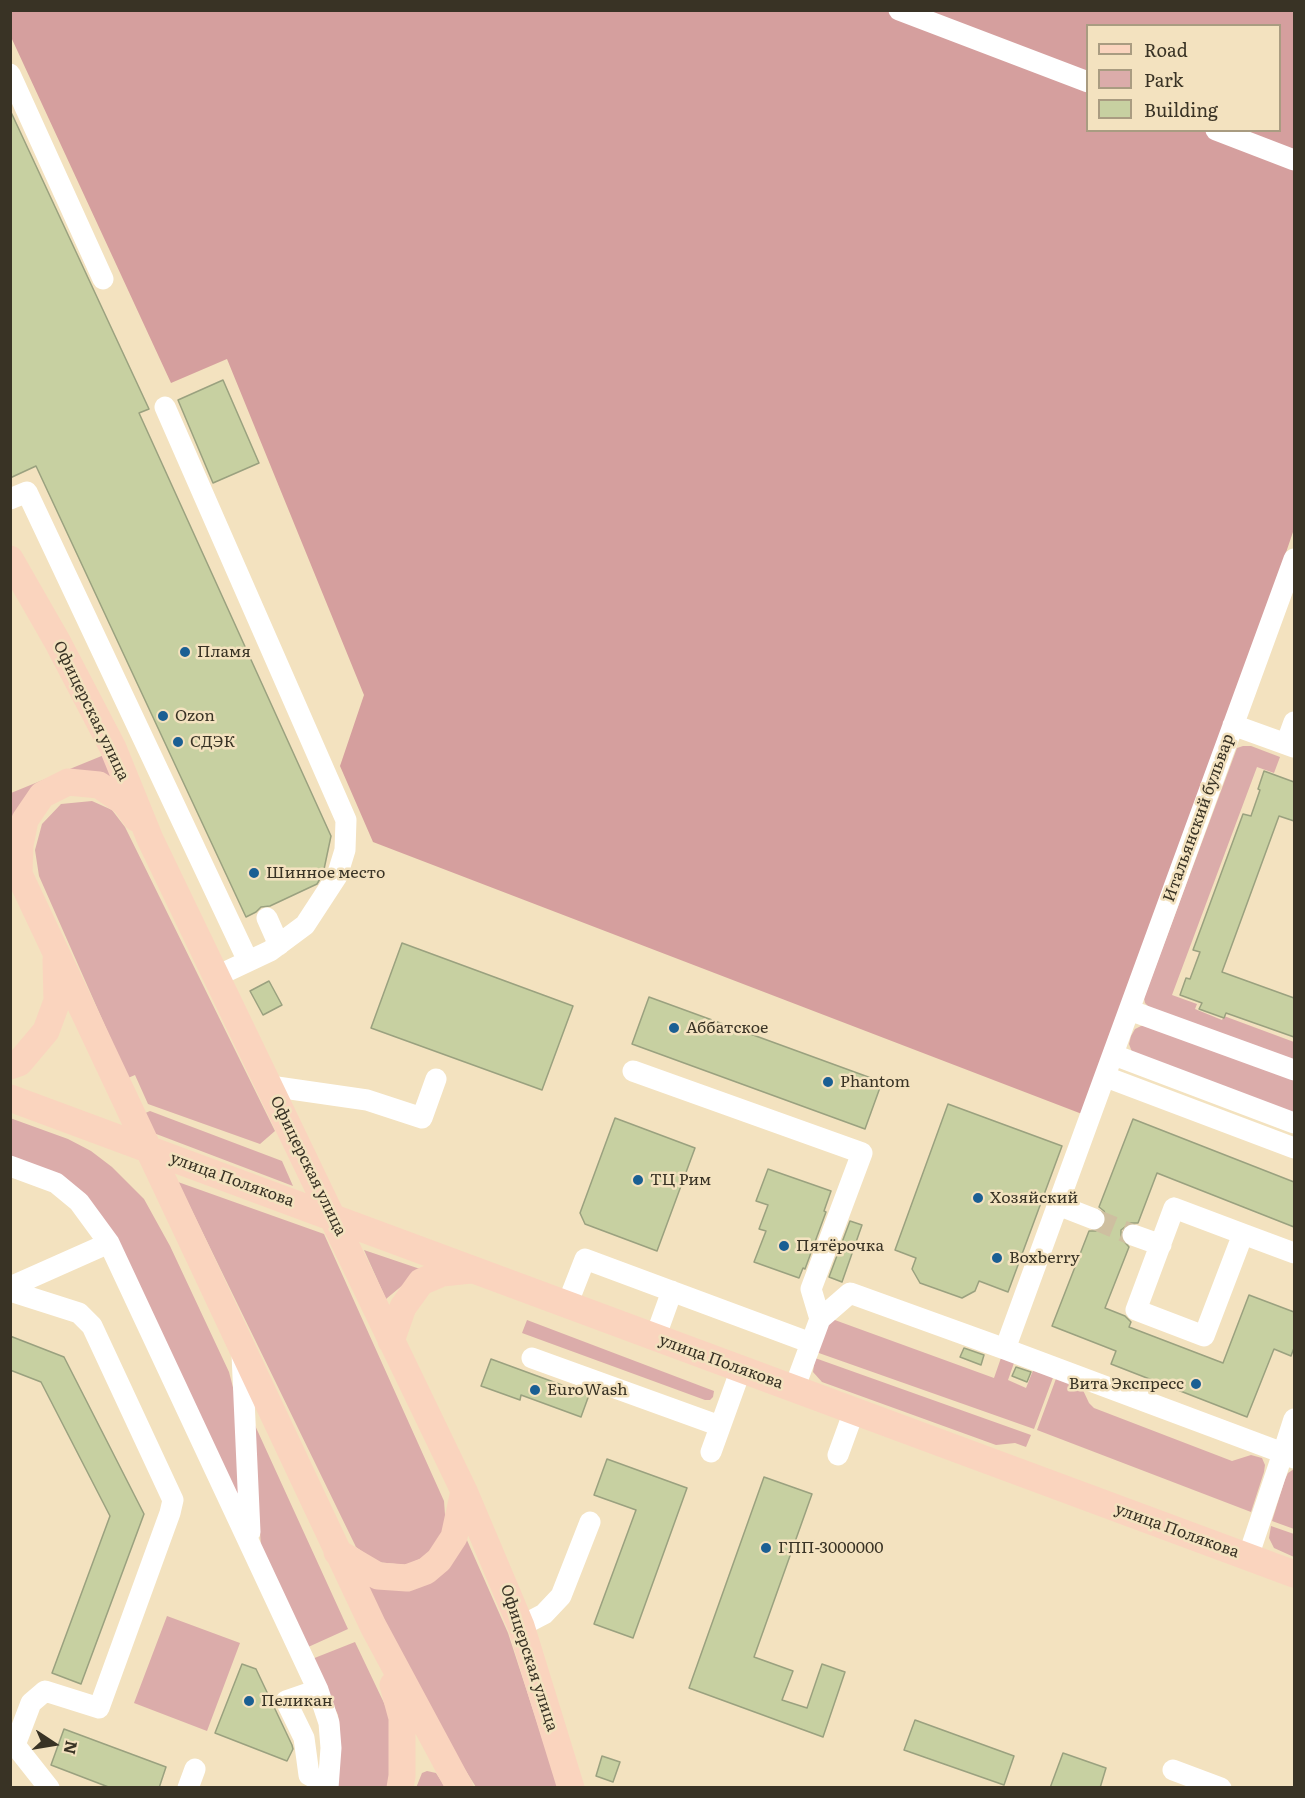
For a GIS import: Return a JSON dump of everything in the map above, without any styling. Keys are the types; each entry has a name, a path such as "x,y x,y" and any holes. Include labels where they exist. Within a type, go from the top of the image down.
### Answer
{"main road":[{"name":"Офицерская улица","path":"10,559 57,641 113,748 150,839 464,1491 521,1626 571,1788"},
{"path":"150,839 125,803 99,785 68,782 42,795 25,820 15,864 337,1552 383,1646 460,1788"},
{"path":"10,1066 19,1063 46,1031 57,1001 55,949"},
{"name":"улица Полякова","path":"10,1098 1294,1574"},
{"path":"392,1341 403,1307 422,1282 442,1273 472,1270"},
{"path":"337,1552 378,1576 408,1578 426,1571 439,1560 454,1537 464,1491"},
{"path":"383,1646 402,1718 400,1788"}],"street":[{"path":"899,10 1086,81"},
{"path":"10,74 103,279"},
{"path":"1221,132 1294,160"},
{"path":"165,407 346,820 345,850 337,876 305,925 279,945 217,976"},
{"path":"10,499 27,492 248,961"},
{"name":"Итальянский бульвар","path":"1005,1349 1233,724 1286,612 1294,559"},
{"path":"1233,724 1290,746 1294,722"},
{"path":"267,918 279,945"},
{"path":"1129,1010 1294,1070"},
{"path":"1114,1055 1294,1123"},
{"path":"633,1071 862,1153 811,1289 820,1319"},
{"path":"1106,1077 1294,1148"},
{"path":"270,1086 367,1100 422,1118 436,1078"},
{"path":"10,1166 56,1183 79,1202 109,1243 318,1690 329,1723 331,1748 328,1786 309,1775 304,1738 286,1701 318,1690"},
{"path":"1058,1205 1094,1219"},
{"path":"1243,1234 1204,1336 1136,1310 1174,1208 1294,1253"},
{"path":"1133,1235 1161,1245"},
{"path":"10,1289 109,1243"},
{"path":"567,1305 585,1259 811,1342"},
{"path":"10,1289 79,1313 92,1326 173,1500 159,1545 99,1708 45,1691 31,1703 15,1745 49,1788"},
{"path":"655,1338 672,1291"},
{"path":"794,1389 820,1319 850,1293 1289,1456"},
{"path":"242,1347 251,1543"},
{"path":"532,1358 720,1426"},
{"path":"711,1452 741,1369"},
{"path":"838,1455 854,1412"},
{"path":"1248,1557 1289,1456 1294,1419"},
{"path":"521,1626 544,1614 561,1596 590,1522"},
{"path":"1173,1770 1221,1788"}],"green space":[{"path":"1251,746 1280,757 1274,773 1257,767 1172,995 1197,1004 1195,1009 1222,1020 1224,1016 1294,1042 1294,1062 1151,1009 1145,1003 1144,998 1237,748"},
{"path":"104,755 117,785 26,803 11,819 11,793"},
{"path":"92,801 112,810 125,827 275,1131 260,1144 148,1104 135,1075 128,1078 39,876 35,850 42,824 61,804"},
{"path":"1149,1026 1294,1079 1294,1116 1132,1052 1129,1044 1131,1036 1135,1029"},
{"path":"150,1111 282,1161 293,1186 151,1132 143,1114"},
{"path":"10,1118 68,1139 91,1151 112,1167 144,1199 170,1246 229,1372 237,1403 242,1512 106,1228 11,1161"},
{"path":"178,1182 324,1234 444,1501 446,1529 428,1555 407,1565 377,1562 356,1547"},
{"path":"364,1250 426,1271 404,1284 386,1299"},
{"path":"832,1319 994,1378 1002,1355 1015,1360 1008,1380 1026,1388 1034,1368 1054,1375 1034,1429 816,1352 824,1327"},
{"path":"527,1320 714,1391 713,1397 705,1400 522,1333"},
{"path":"815,1358 1031,1435 1026,1447 1015,1443 996,1445 822,1382 813,1372"},
{"path":"1057,1376 1082,1388 1094,1408 1232,1461 1251,1455 1262,1458 1265,1465 1264,1472 1251,1512 1037,1430"},
{"path":"253,1421 348,1629 306,1648 261,1547"},
{"path":"1294,1469 1294,1529 1272,1521 1285,1479"},
{"path":"1271,1526 1294,1534 1294,1557 1274,1548 1269,1538"},
{"path":"466,1538 508,1633 558,1787 476,1787 417,1694 361,1585 401,1589"},
{"path":"167,1616 240,1643 207,1731 134,1703"},
{"path":"355,1642 394,1724 391,1787 334,1787 340,1730 338,1715 312,1659"},
{"path":"427,1771 436,1773 445,1787 416,1788 422,1773"}],"shaded area":[{"path":"10,11 1294,11 1294,529 1260,629 1082,1114 373,842 340,766 364,695 227,359 171,383 11,37"}],"building":[{"name":"Пламя","path":"10,110 149,409 139,413 331,836 323,874 317,884 270,906 261,907 246,917 36,466 10,478"},
{"path":"223,380 259,463 213,483 178,400"},
{"path":"1264,771 1294,782 1294,821 1279,816 1222,972 1294,998 1294,1037 1226,1013 1224,1018 1199,1009 1202,1003 1180,995 1186,978 1190,979 1200,952 1193,950 1243,814 1251,816"},
{"path":"402,943 573,1006 542,1090 371,1028"},
{"path":"269,981 282,1005 263,1015 250,991"},
{"path":"649,997 882,1082 865,1129 632,1044"},
{"name":"Хозяйский","path":"948,1104 1062,1146 1008,1292 979,1281 975,1291 962,1298 920,1283 912,1269 916,1258 895,1250"},
{"name":"ТЦ Рим","path":"615,1118 695,1148 657,1251 585,1224 580,1213"},
{"path":"1133,1119 1294,1182 1294,1227 1157,1173 1138,1223 1130,1223 1121,1230 1121,1238 1129,1247 1105,1308 1125,1316 1131,1322 1129,1327 1223,1363 1249,1295 1294,1312 1294,1348 1291,1356 1274,1349 1247,1417 1111,1364 1116,1351 1052,1326 1089,1231 1096,1231 1106,1224 1104,1211 1099,1207"},
{"path":"768,1169 831,1191 824,1211 826,1212 805,1269 803,1268 799,1278 754,1262 766,1231 759,1229 768,1205 756,1201"},
{"path":"850,1221 862,1225 842,1282 829,1277"},
{"path":"10,1336 64,1357 144,1514 81,1684 52,1673 110,1516 41,1382 10,1370"},
{"path":"964,1348 984,1355 981,1365 960,1357"},
{"name":"EuroWash","path":"491,1359 589,1395 581,1417 521,1395 520,1400 481,1386"},
{"path":"1016,1367 1031,1372 1027,1382 1012,1376"},
{"path":"607,1459 687,1488 633,1638 594,1624 636,1510 594,1495"},
{"name":"ГПП-3000000","path":"764,1477 812,1494 754,1657 793,1671 782,1700 807,1708 822,1664 845,1672 823,1737 689,1688"},
{"name":"Пеликан","path":"242,1664 256,1669 292,1745 293,1749 287,1761 215,1733"},
{"path":"915,1720 1014,1756 1004,1785 904,1750"},
{"path":"64,1729 166,1767 159,1788 111,1788 51,1765"},
{"path":"1063,1753 1106,1768 1100,1788 1050,1788"},
{"path":"602,1756 620,1762 613,1782 596,1776"}],"tunnel":[{"path":"1094,1219 1133,1235"}],"place":[{"name":"Пламя","path":"185,652"},
{"name":"Ozon","path":"163,716"},
{"name":"СДЭК","path":"178,742"},
{"name":"Шинное место","path":"254,873"},
{"name":"Аббатское","path":"674,1028"},
{"name":"Phantom","path":"828,1082"},
{"name":"ТЦ Рим","path":"638,1180"},
{"name":"Хозяйский","path":"978,1198"},
{"name":"Пятёрочка","path":"784,1246"},
{"name":"Boxberry","path":"997,1258"},
{"name":"Вита Экспресс","path":"1196,1384"},
{"name":"EuroWash","path":"535,1390"},
{"name":"ГПП-3000000","path":"766,1548"},
{"name":"Пеликан","path":"249,1701"}]}
